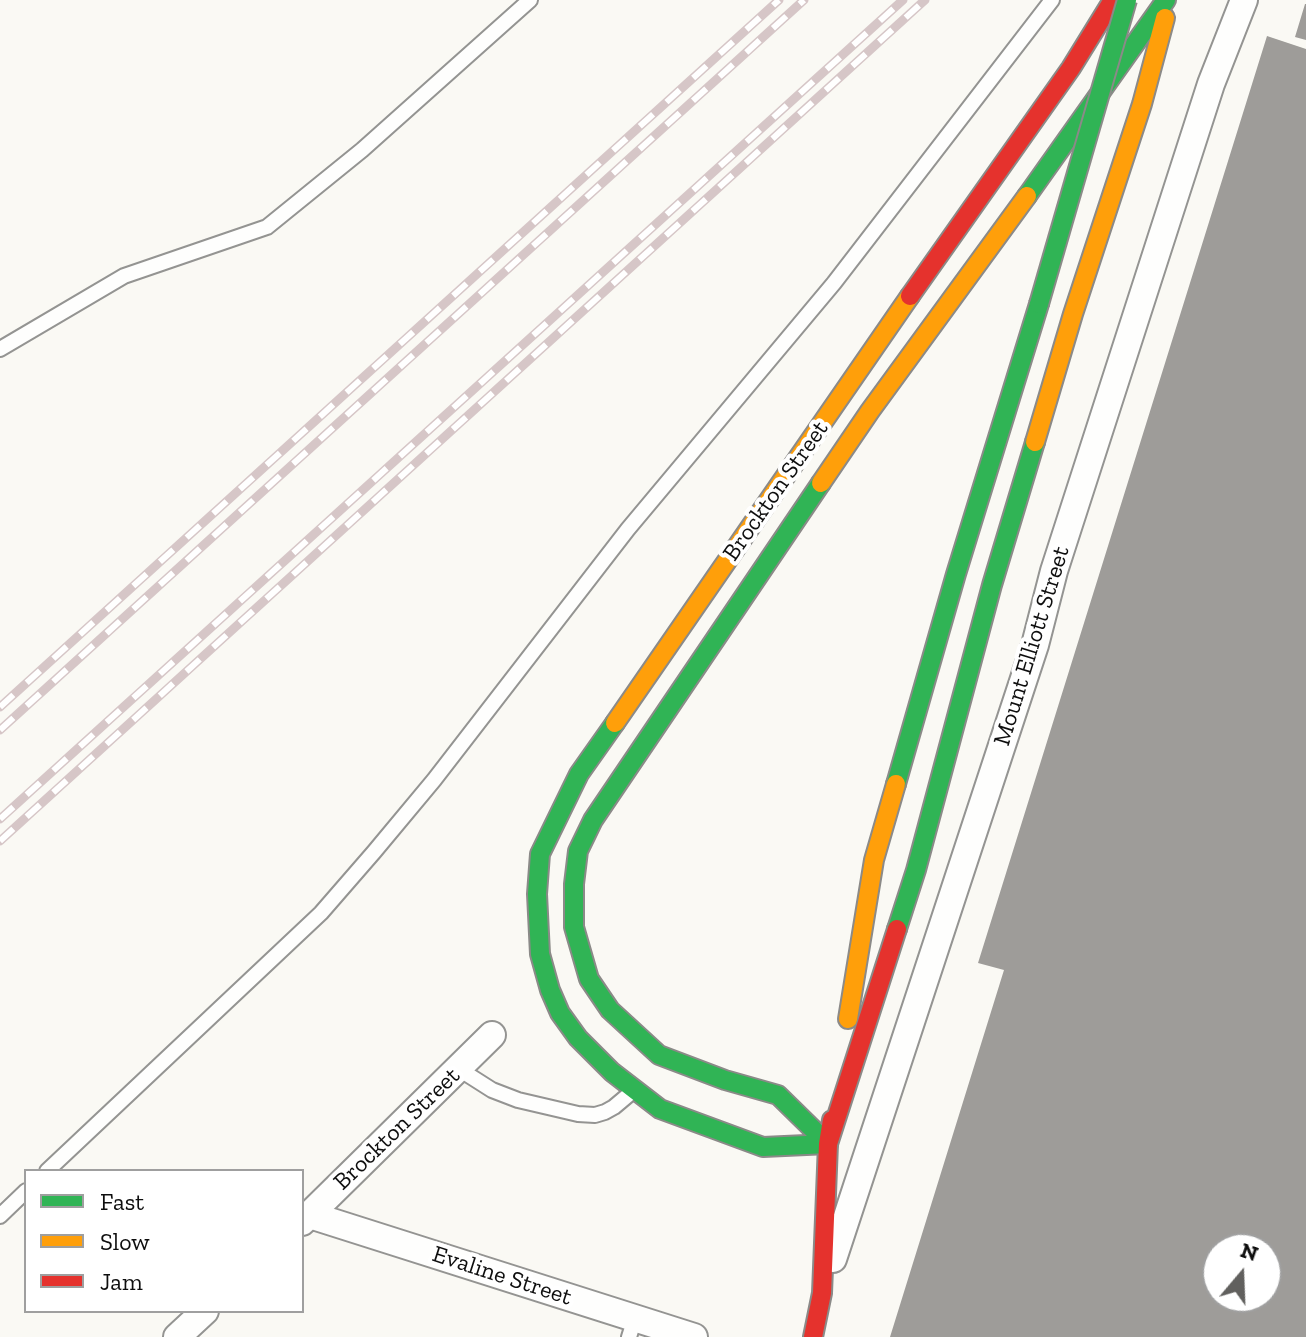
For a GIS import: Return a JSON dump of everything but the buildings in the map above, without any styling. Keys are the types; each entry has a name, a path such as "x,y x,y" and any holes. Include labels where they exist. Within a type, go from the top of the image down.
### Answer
{"street":[{"name":"Brockton Street","path":"828,1144 763,1147 660,1109 612,1072 578,1038 560,1013 540,954 537,894 540,854 579,774 1071,68 1113,0"},
{"name":"Mount Elliott Street","path":"822,1293 828,1144 874,860 1127,0"},
{"name":"Brockton Street","path":"828,1144 778,1095 725,1080 659,1055 610,1010 589,979 574,927 578,851 593,820 870,411 1168,0"},
{"name":"Mount Elliott Street","path":"828,1144 916,870 992,585 1073,314 1142,104 1168,0"},
{"name":"Mount Elliott Street","path":"813,1337 822,1293 1035,645 1054,571 1211,84 1244,0"},
{"name":"Brockton Street","path":"306,1218 492,1035"},
{"name":"Evaline Street","path":"306,1218 632,1327 694,1337"},
{"path":"177,1337 203,1313"}],"lane":[{"path":"0,349 124,276 267,227 362,150 530,0"},
{"path":"49,1169 321,913 374,852 434,780 628,529 834,283 1052,0"},
{"path":"459,1069 492,1090 518,1100 578,1114 605,1112 634,1089"},
{"path":"0,1216 24,1193"}],"railway":[{"path":"0,707 779,0"},
{"path":"0,730 804,0"},
{"path":"0,819 903,0"},
{"path":"0,841 925,0"}],"traffic: fast":[{"path":"1039,304 1127,0"},
{"path":"1027,196 1166,0"},
{"path":"896,784 956,574 1039,304"},
{"path":"897,929 1035,442"},
{"path":"821,483 593,820 578,851 574,927 589,979 610,1010 659,1055 725,1080 778,1095 828,1144"},
{"path":"615,723 579,774 540,854 537,894 540,954 560,1013 578,1038 612,1072 660,1109 763,1147 828,1144"}],"traffic: slow":[{"path":"1035,442 1073,314 1142,104 1165,18"},
{"path":"821,483 1027,196"},
{"path":"615,723 910,296"},
{"path":"848,1019 874,860 896,784"}],"traffic: jam":[{"path":"910,296 1071,68 1113,0"},
{"path":"828,1144 897,929"},
{"path":"813,1337 822,1293 828,1144 832,1120"}]}
